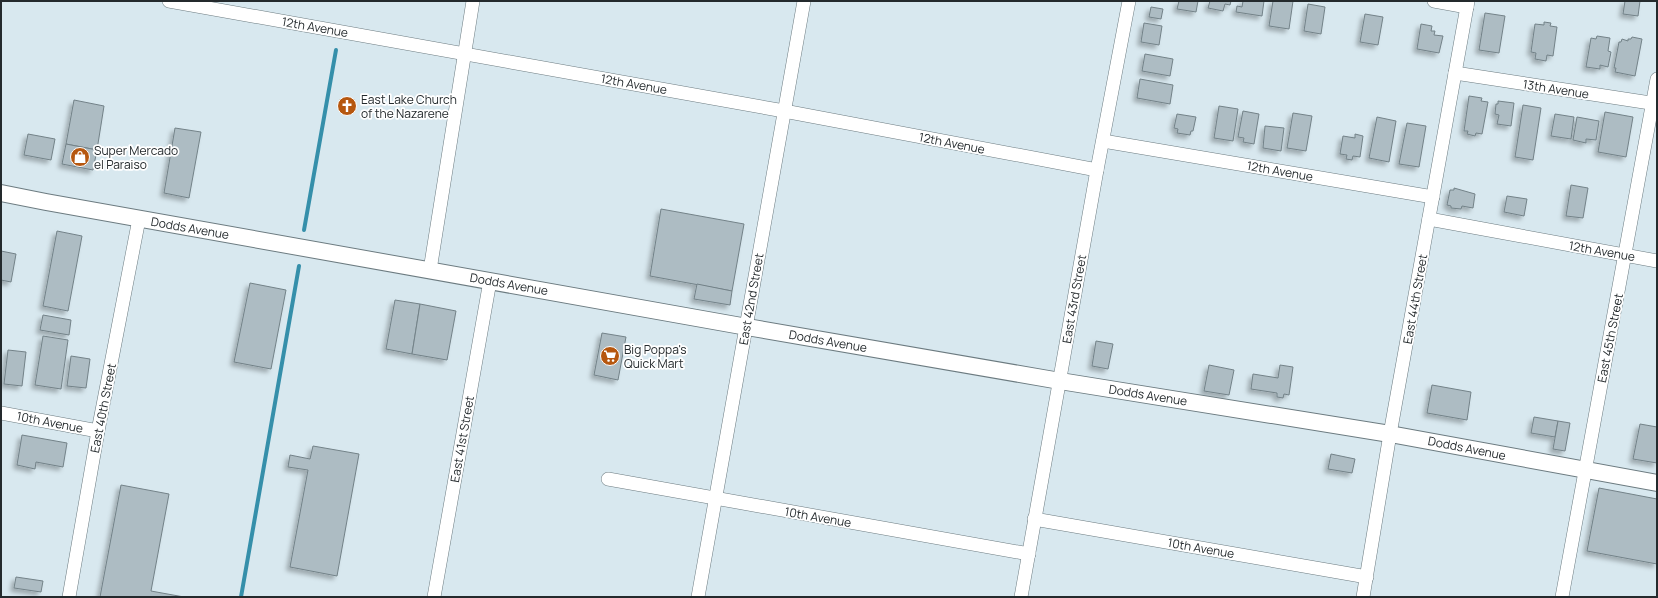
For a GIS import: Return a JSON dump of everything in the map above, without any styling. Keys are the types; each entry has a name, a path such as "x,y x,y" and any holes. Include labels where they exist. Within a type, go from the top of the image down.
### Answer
{"street":[{"name":"12th Avenue","path":"170,1 784,111 1097,170"},
{"path":"430,270 473,1"},
{"name":"East 42nd Street","path":"698,597 804,1"},
{"name":"East 43rd Street","path":"1021,597 1097,170 1129,1"},
{"path":"1434,1 1467,4"},
{"name":"East 44th Street","path":"1363,597 1390,434 1467,4"},
{"name":"13th Avenue","path":"1455,73 1655,104"},
{"name":"East 45th Street","path":"1562,597 1625,255 1655,104 1657,79"},
{"name":"12th Avenue","path":"1103,141 1433,197"},
{"name":"Dodds Avenue","path":"1,193 747,327 1060,381 1390,434 1657,482"},
{"name":"East 40th Street","path":"68,597 139,219"},
{"name":"12th Avenue","path":"1429,219 1657,261"},
{"name":"East 41st Street","path":"434,597 490,281"},
{"name":"10th Avenue","path":"1,413 98,431"},
{"name":"10th Avenue","path":"608,480 1028,554"},
{"name":"10th Avenue","path":"1034,519 1367,577"}],"building":[{"path":"1179,1 1198,1 1196,12 1177,9"},
{"path":"1210,1 1231,1 1230,5 1225,4 1223,11 1208,8"},
{"path":"1243,1 1264,1 1262,16 1236,12 1237,6 1242,7"},
{"path":"1273,1 1293,1 1289,29 1269,26"},
{"path":"1625,1 1640,1 1638,16 1623,14"},
{"path":"1308,4 1325,7 1321,34 1304,31"},
{"path":"1151,7 1163,9 1161,19 1149,17"},
{"path":"1485,13 1505,16 1499,53 1479,50"},
{"path":"1365,14 1383,17 1378,45 1360,42"},
{"path":"1544,22 1551,23 1550,26 1557,27 1553,56 1547,55 1546,61 1535,59 1536,53 1531,52 1535,24 1544,25"},
{"path":"1144,23 1162,26 1159,45 1141,42"},
{"path":"1421,24 1432,26 1431,31 1435,31 1434,35 1443,36 1439,53 1417,49"},
{"path":"1597,36 1610,38 1608,51 1611,52 1608,67 1600,65 1600,69 1586,67 1591,38 1596,39"},
{"path":"1632,37 1642,39 1635,76 1615,72 1616,68 1614,68 1619,42 1621,42 1622,39 1628,41 1628,39 1631,39"},
{"path":"1145,54 1173,59 1170,76 1142,71"},
{"path":"1140,79 1173,85 1170,104 1137,98"},
{"path":"1469,96 1482,98 1481,101 1488,102 1482,134 1476,133 1475,136 1467,134 1468,131 1464,131"},
{"path":"74,100 104,106 97,150 66,144"},
{"path":"1498,101 1514,103 1511,126 1497,124 1499,115 1495,114 1496,104 1498,104"},
{"path":"1523,105 1541,108 1533,160 1515,157"},
{"path":"1219,106 1238,109 1233,141 1214,138"},
{"path":"1243,111 1259,114 1254,144 1243,142 1244,138 1238,137"},
{"path":"1605,112 1633,117 1626,157 1598,152"},
{"path":"1293,113 1312,116 1306,151 1287,148"},
{"path":"1177,114 1196,117 1193,131 1191,131 1190,135 1177,133 1178,129 1174,128"},
{"path":"1555,114 1574,117 1571,139 1551,136"},
{"path":"1377,117 1396,121 1389,162 1369,158"},
{"path":"1577,117 1599,121 1596,140 1586,139 1586,143 1573,140"},
{"path":"1407,123 1426,126 1419,167 1399,164"},
{"path":"1265,126 1284,128 1281,151 1263,148"},
{"path":"175,128 201,132 189,198 164,193"},
{"path":"28,134 55,139 51,160 24,155"},
{"path":"1355,134 1363,136 1360,157 1353,156 1352,160 1346,159 1347,155 1340,154 1343,136 1355,138"},
{"name":"Super Mercado el Paraiso","path":"66,144 97,150 93,170 62,164"},
{"path":"1571,185 1588,188 1583,218 1566,216"},
{"path":"1454,188 1475,194 1473,208 1462,206 1461,209 1451,208 1451,206 1447,205 1450,190 1454,190"},
{"path":"1507,196 1527,199 1524,216 1504,212"},
{"path":"661,209 744,224 732,291 650,276"},
{"path":"57,231 82,236 68,311 43,306"},
{"path":"1,251 16,254 11,282 1,280"},
{"path":"250,283 286,290 271,369 234,362"},
{"path":"697,284 732,291 730,305 694,299"},
{"path":"395,300 420,304 412,354 386,349"},
{"path":"420,304 456,311 447,360 412,354"},
{"path":"43,315 71,320 69,335 40,330"},
{"name":"Big Poppa's Quick Mart","path":"602,333 626,337 618,380 594,375"},
{"path":"43,336 68,340 61,389 35,385"},
{"path":"1096,341 1113,344 1108,369 1092,366"},
{"path":"8,350 26,352 22,386 4,384"},
{"path":"71,356 90,359 86,388 67,386"},
{"path":"1209,365 1234,370 1229,395 1204,391"},
{"path":"1280,365 1293,367 1289,395 1284,394 1283,398 1277,397 1277,393 1251,389 1253,374 1278,378"},
{"path":"1432,385 1471,392 1467,420 1427,413"},
{"path":"1534,417 1558,421 1555,437 1531,433"},
{"path":"1558,421 1570,423 1565,451 1553,449"},
{"path":"1640,424 1657,427 1657,463 1633,459"},
{"path":"22,435 67,443 63,467 36,462 35,469 17,465"},
{"path":"313,446 359,454 337,576 290,567 308,470 288,467 290,455 310,459"},
{"path":"1331,454 1355,459 1352,473 1328,469"},
{"path":"121,485 169,494 151,591 184,597 100,597"},
{"path":"1599,488 1657,499 1657,564 1587,551"},
{"path":"16,577 43,581 41,592 14,588"}],"waterway":[{"path":"304,230 336,50"},
{"path":"241,597 299,266"}],"place":[{"name":"East Lake Church of the Nazarene","path":"347,106"},
{"name":"Super Mercado el Paraiso","path":"80,157"},
{"name":"Big Poppa's Quick Mart","path":"610,356"}]}
